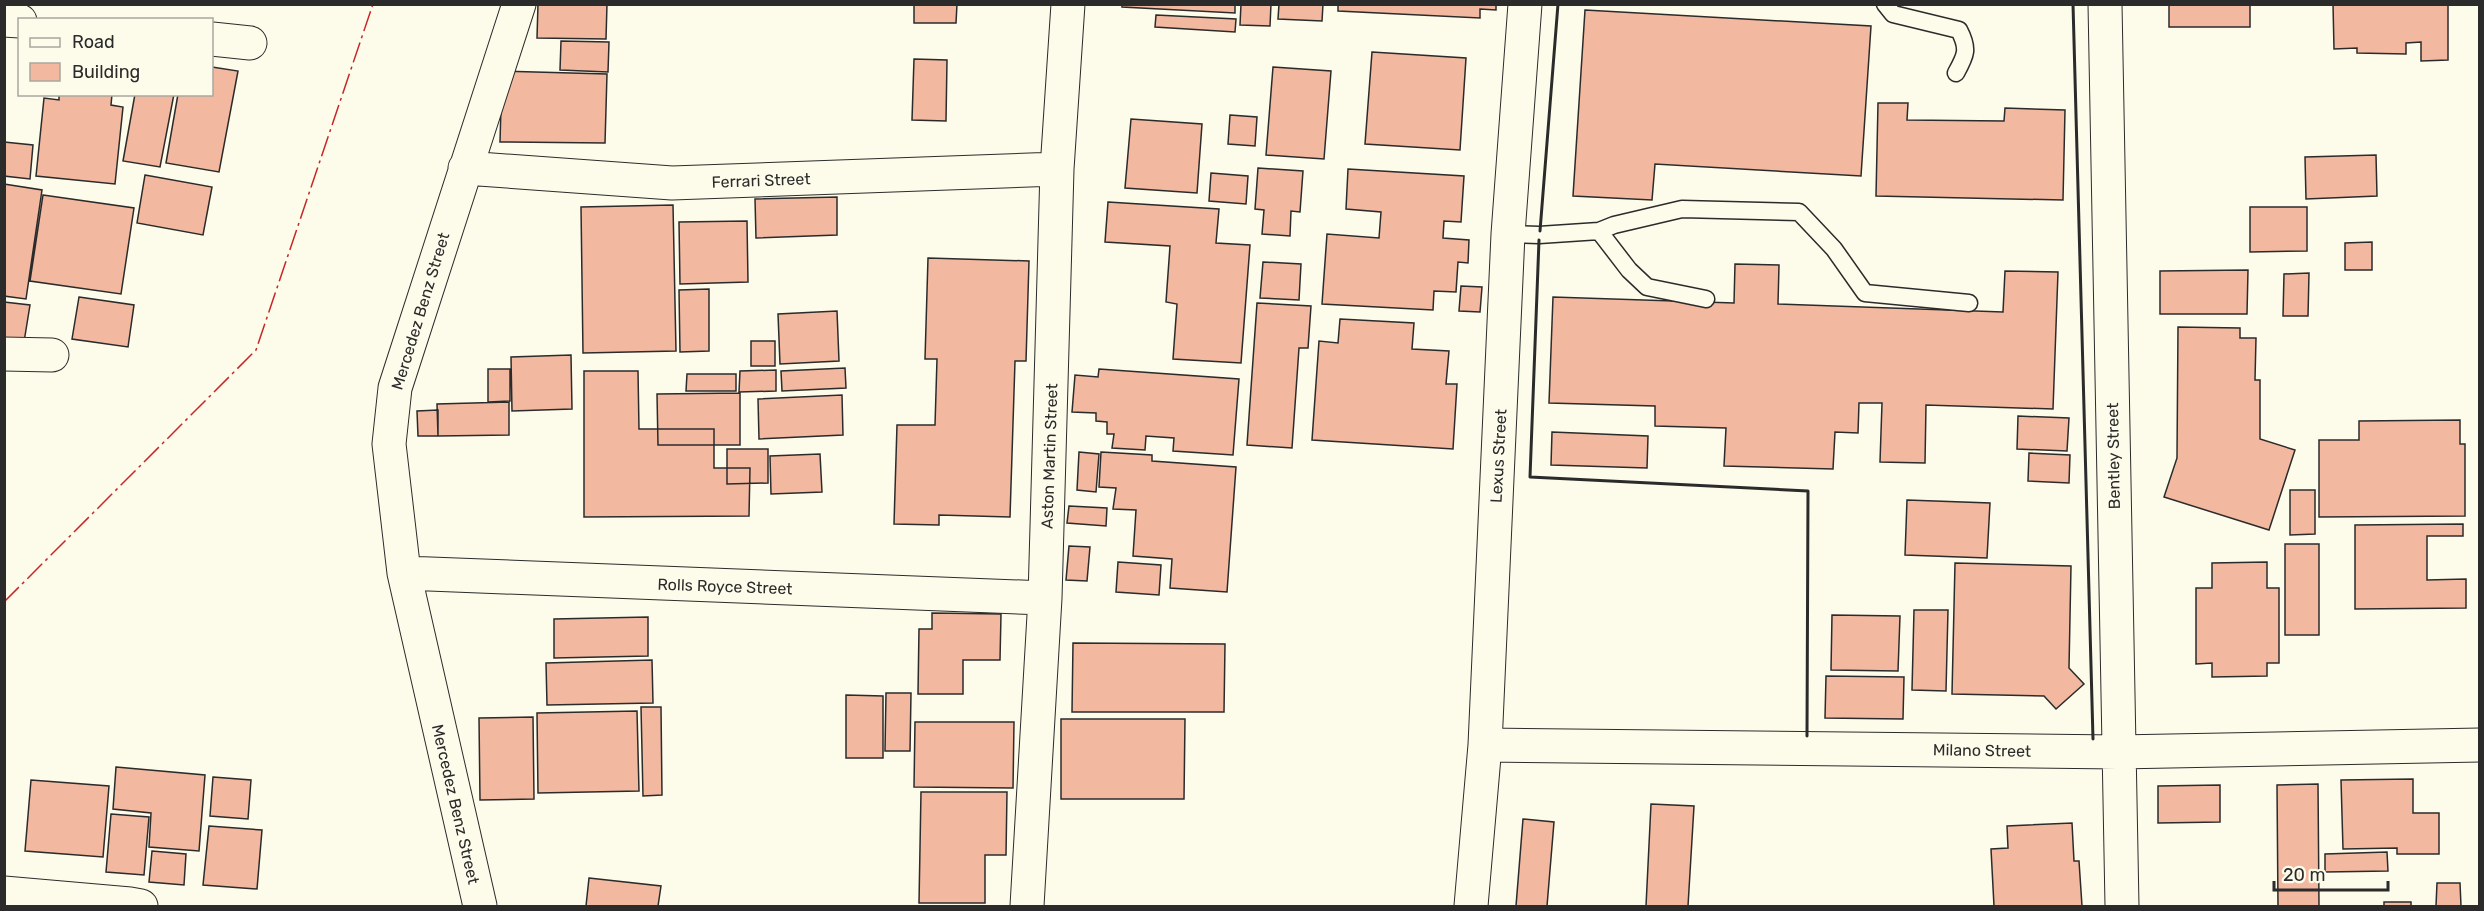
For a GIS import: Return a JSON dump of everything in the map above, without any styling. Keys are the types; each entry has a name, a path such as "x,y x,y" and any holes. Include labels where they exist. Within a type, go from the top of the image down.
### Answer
{"street":[{"name":"Mercedez Benz Street","path":"480,906 404,573 389,444 395,388 519,4"},
{"name":"Aston Martin Street","path":"1027,906 1045,598 1058,169 1068,4"},
{"name":"Lexus Street","path":"1471,906 1485,745 1508,234 1525,4"},
{"name":"Bentley Street","path":"2105,4 2122,906"},
{"path":"213,39 250,43"},
{"name":"Ferrari Street","path":"465,168 672,183 1058,169"},
{"path":"4,354 52,355"},
{"name":"Rolls Royce Street","path":"404,573 1045,598"},
{"name":"Milano Street","path":"1485,745 2118,752 2480,745"},
{"path":"4,893 135,905"}],"lane":[{"path":"1885,4 1893,14 1959,30 1965,41 1966,55 1956,73"},
{"path":"1508,234 1539,235 1599,231 1683,209 1799,212 1834,249 1865,293 1969,303"},
{"path":"1599,231 1629,270 1647,287 1706,299"}],"building":[{"path":"538,4 607,4 606,39 537,38"},
{"path":"914,4 957,4 956,23 914,23"},
{"path":"1122,4 1235,4 1235,13 1122,7"},
{"path":"1241,4 1271,4 1270,26 1240,25"},
{"path":"1279,4 1323,4 1322,21 1278,19"},
{"path":"1338,4 1496,4 1496,10 1480,9 1480,18 1338,11"},
{"path":"2169,4 2250,4 2250,27 2169,27"},
{"path":"2333,4 2448,4 2448,60 2421,61 2421,42 2406,43 2406,54 2357,53 2357,48 2334,49"},
{"path":"1585,10 1871,26 1861,176 1655,164 1652,200 1573,196"},
{"path":"1156,15 1236,19 1235,32 1155,27"},
{"path":"561,41 609,42 608,72 560,70"},
{"path":"1372,52 1466,58 1460,150 1365,144"},
{"path":"914,59 947,60 946,121 912,120"},
{"path":"213,67 238,71 219,172 166,163 178,96 213,96"},
{"path":"1273,67 1331,71 1324,159 1266,155"},
{"path":"502,71 607,74 605,143 500,142"},
{"path":"59,96 112,96 111,105 123,107 115,184 36,176 44,98 59,100"},
{"path":"135,96 174,96 160,167 123,161"},
{"path":"1878,103 1908,103 1907,120 2004,121 2005,108 2065,110 2063,200 1876,196"},
{"path":"1230,115 1257,117 1255,146 1228,144"},
{"path":"1131,119 1202,124 1197,193 1125,188"},
{"path":"4,142 33,145 30,179 4,176"},
{"path":"2376,155 2377,196 2306,199 2305,157"},
{"path":"1258,168 1303,171 1300,212 1291,211 1290,236 1262,234 1264,210 1255,209"},
{"path":"1348,169 1464,176 1461,222 1444,221 1443,238 1469,240 1468,263 1458,262 1456,292 1434,291 1433,310 1322,304 1327,234 1379,238 1381,212 1346,209"},
{"path":"1211,173 1248,176 1246,204 1209,201"},
{"path":"145,175 212,187 203,235 137,223"},
{"path":"4,184 42,190 26,299 4,296"},
{"path":"43,195 134,208 121,294 30,281"},
{"path":"837,197 837,235 756,238 755,199"},
{"path":"1108,202 1219,209 1216,243 1250,245 1241,363 1173,359 1177,304 1166,302 1170,246 1105,242"},
{"path":"673,205 676,351 583,353 581,207"},
{"path":"2250,207 2307,207 2307,251 2250,252"},
{"path":"747,221 748,282 680,284 679,222"},
{"path":"2372,242 2372,270 2345,270 2345,243"},
{"path":"928,258 1029,261 1026,361 1015,361 1010,517 939,515 939,525 894,524 897,425 935,425 937,359 925,359"},
{"path":"1263,262 1301,264 1299,300 1260,298"},
{"path":"1735,264 1779,265 1778,304 2003,312 2005,271 2058,272 2053,409 1926,405 1925,463 1880,462 1882,403 1859,403 1858,433 1835,432 1833,469 1724,466 1726,428 1655,426 1655,406 1549,403 1553,297 1734,303"},
{"path":"2248,270 2247,314 2160,314 2160,271"},
{"path":"2309,273 2308,316 2283,316 2284,274"},
{"path":"1461,286 1482,287 1480,312 1459,311"},
{"path":"709,289 709,351 680,352 679,290"},
{"path":"79,297 134,305 128,347 72,339"},
{"path":"4,302 30,305 24,342 4,339"},
{"path":"1257,303 1311,306 1308,348 1299,348 1292,448 1247,445"},
{"path":"837,311 839,361 780,364 778,314"},
{"path":"1340,319 1414,323 1412,349 1449,351 1446,384 1457,384 1453,449 1312,440 1319,341 1338,343"},
{"path":"2178,327 2240,328 2240,338 2256,338 2255,380 2260,380 2260,439 2295,450 2269,530 2164,497 2177,458"},
{"path":"751,341 775,341 775,366 751,366"},
{"path":"571,355 572,409 512,411 511,357"},
{"path":"845,368 846,388 782,391 781,371"},
{"path":"488,369 510,369 510,401 488,402"},
{"path":"1099,369 1239,379 1233,455 1173,451 1174,438 1146,436 1145,450 1112,448 1114,434 1107,434 1107,422 1096,421 1096,413 1072,412 1075,375 1098,377"},
{"path":"776,370 776,391 739,392 740,371"},
{"path":"584,371 638,371 639,429 714,429 714,468 750,468 749,516 584,517"},
{"path":"687,374 736,374 736,391 686,391"},
{"path":"740,393 740,445 658,445 657,394"},
{"path":"842,395 843,435 759,439 758,399"},
{"path":"509,402 509,435 438,436 437,404"},
{"path":"438,410 438,436 418,436 417,411"},
{"path":"2018,416 2069,418 2067,451 2017,449"},
{"path":"2460,420 2460,444 2465,444 2465,516 2319,517 2319,440 2359,440 2359,421"},
{"path":"1552,432 1648,436 1647,468 1551,465"},
{"path":"727,449 768,449 768,483 727,484"},
{"path":"1079,452 1099,454 1096,492 1077,490"},
{"path":"1101,452 1152,455 1152,461 1236,467 1227,592 1170,588 1172,559 1133,556 1136,510 1113,509 1116,488 1099,487"},
{"path":"2029,453 2070,455 2069,483 2028,481"},
{"path":"820,454 822,492 771,494 770,456"},
{"path":"2290,490 2315,490 2315,534 2290,535"},
{"path":"1907,500 1990,503 1987,558 1905,555"},
{"path":"1069,506 1107,508 1106,526 1067,523"},
{"path":"2463,524 2463,536 2427,536 2427,580 2466,579 2466,608 2355,609 2355,525"},
{"path":"2285,544 2319,544 2319,635 2285,635"},
{"path":"1069,546 1090,547 1087,581 1066,580"},
{"path":"1118,562 1161,565 1159,595 1116,592"},
{"path":"2267,562 2267,588 2279,588 2279,663 2267,663 2267,676 2212,677 2212,663 2196,664 2196,588 2212,588 2212,563"},
{"path":"1955,563 2071,566 2069,668 2084,684 2056,709 2044,696 1952,694"},
{"path":"1914,610 1948,610 1946,691 1912,690"},
{"path":"932,613 1001,614 1000,660 963,660 963,694 918,694 919,629 932,629"},
{"path":"1832,615 1900,616 1898,671 1831,670"},
{"path":"648,617 648,656 554,658 554,619"},
{"path":"1073,643 1225,644 1224,712 1072,712"},
{"path":"652,660 653,703 547,705 546,663"},
{"path":"1826,676 1904,677 1903,719 1825,718"},
{"path":"886,693 911,693 910,751 885,751"},
{"path":"846,695 883,696 883,758 846,758"},
{"path":"641,707 661,707 662,795 643,796"},
{"path":"637,711 639,791 538,793 537,713"},
{"path":"533,717 534,799 480,800 479,718"},
{"path":"1061,719 1185,719 1184,799 1061,799"},
{"path":"915,722 1014,722 1013,788 914,787"},
{"path":"116,767 205,775 199,851 149,847 151,813 113,809"},
{"path":"213,777 251,780 248,819 210,816"},
{"path":"2413,779 2413,813 2439,813 2439,854 2397,854 2397,848 2343,849 2341,780"},
{"path":"31,780 109,786 103,857 25,851"},
{"path":"2318,784 2319,906 2278,906 2277,785"},
{"path":"2220,785 2220,822 2158,823 2158,786"},
{"path":"921,792 1007,792 1006,855 985,855 985,903 919,903"},
{"path":"1651,804 1694,806 1688,906 1646,906"},
{"path":"111,814 149,817 144,875 106,872"},
{"path":"1523,819 1554,822 1547,906 1516,906"},
{"path":"2072,823 2074,861 2079,861 2082,906 1994,906 1991,849 2008,848 2007,826"},
{"path":"209,826 262,830 257,889 203,885"},
{"path":"152,851 186,854 184,885 149,882"},
{"path":"2387,852 2388,871 2325,872 2325,854"},
{"path":"589,878 661,886 658,906 586,906"},
{"path":"2437,883 2460,883 2461,906 2436,906"},
{"path":"2384,902 2411,902 2411,906 2384,906"}],"wall":[{"path":"1540,231 1558,4"},
{"path":"2073,4 2093,739"},
{"path":"1539,240 1530,477 1808,491 1807,736"}],"power":[{"path":"4,602 256,350 373,4"}]}
